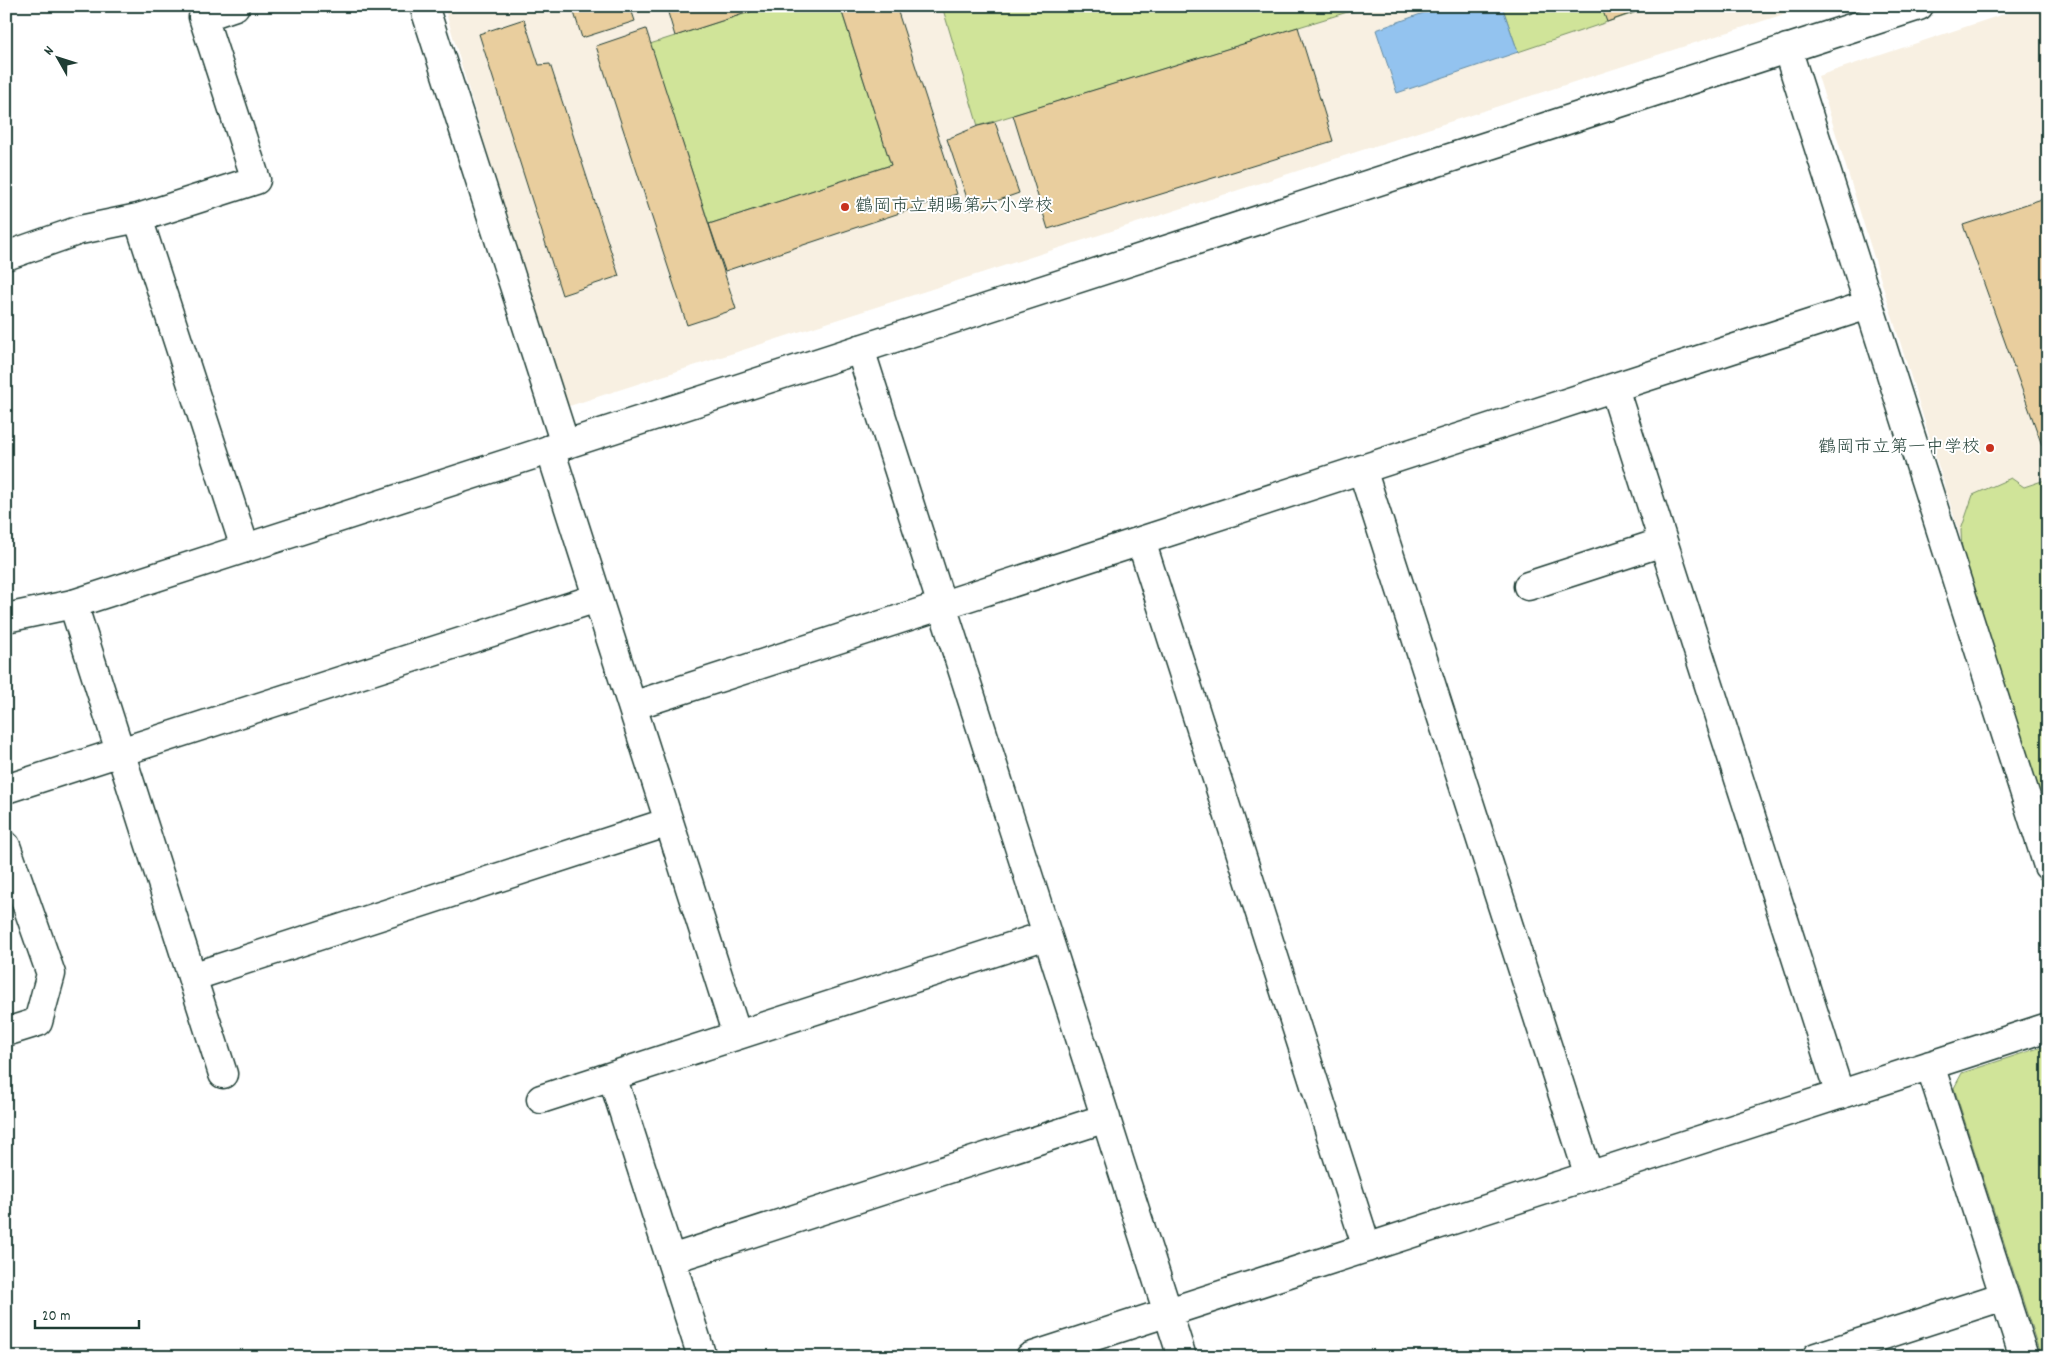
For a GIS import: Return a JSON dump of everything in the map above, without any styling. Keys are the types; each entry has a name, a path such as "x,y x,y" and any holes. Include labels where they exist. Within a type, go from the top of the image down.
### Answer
{"street":[{"path":"6,256 80,230 138,218 256,180 203,17 235,6"},
{"path":"424,6 557,447 597,598 737,1036"},
{"path":"6,618 73,604 1918,6"},
{"path":"1788,48 1868,305 2048,866"},
{"path":"138,218 245,548"},
{"path":"632,706 1868,305"},
{"path":"860,349 1182,1357"},
{"path":"1614,388 1840,1095"},
{"path":"1362,469 1589,1176"},
{"path":"1141,541 1367,1248"},
{"path":"1528,586 1663,542"},
{"path":"6,789 597,598"},
{"path":"73,604 223,1074"},
{"path":"192,977 669,822"},
{"path":"6,846 51,974 38,1022 6,1032"},
{"path":"541,1099 1047,935"},
{"path":"1030,1357 2048,1027"},
{"path":"1930,1065 2024,1357"},
{"path":"612,1076 702,1357"},
{"path":"671,1259 1106,1118"},
{"path":"1816,1357 2004,1296"}],"shaded area":[{"name":"鶴岡市立朝暘第六小学校","path":"444,6 1809,6 563,408"},
{"name":"鶴岡市立第一中学校","path":"2028,6 2048,6 2048,821 1818,76"}],"green space":[{"path":"768,6 840,6 891,165 709,224 650,44"},
{"path":"942,6 1367,6 978,126"},
{"path":"1502,6 1655,6 1518,52"},
{"path":"2011,478 2024,487 2048,479 2048,826 1962,554 1961,530 1973,495"},
{"path":"2048,1045 2048,1357 2041,1357 1954,1088 1962,1073"}],"water":[{"path":"1443,6 1502,6 1518,52 1397,93 1376,30"}],"building":[{"path":"572,6 630,6 635,21 582,38"},
{"path":"666,6 768,6 675,36"},
{"path":"840,6 896,6 957,194 725,271 709,224 891,165"},
{"path":"1601,6 1642,6 1643,9 1607,22"},
{"path":"524,19 539,65 550,64 619,276 562,295 479,34"},
{"path":"1298,27 1333,141 1048,229 1013,115"},
{"path":"646,29 736,309 687,325 596,46"},
{"path":"995,122 1019,193 971,210 947,139 978,126"},
{"path":"2048,197 2048,462 1963,225"}],"place":[{"name":"鶴岡市立朝暘第六小学校","path":"845,207"},
{"name":"鶴岡市立第一中学校","path":"1990,448"}]}
